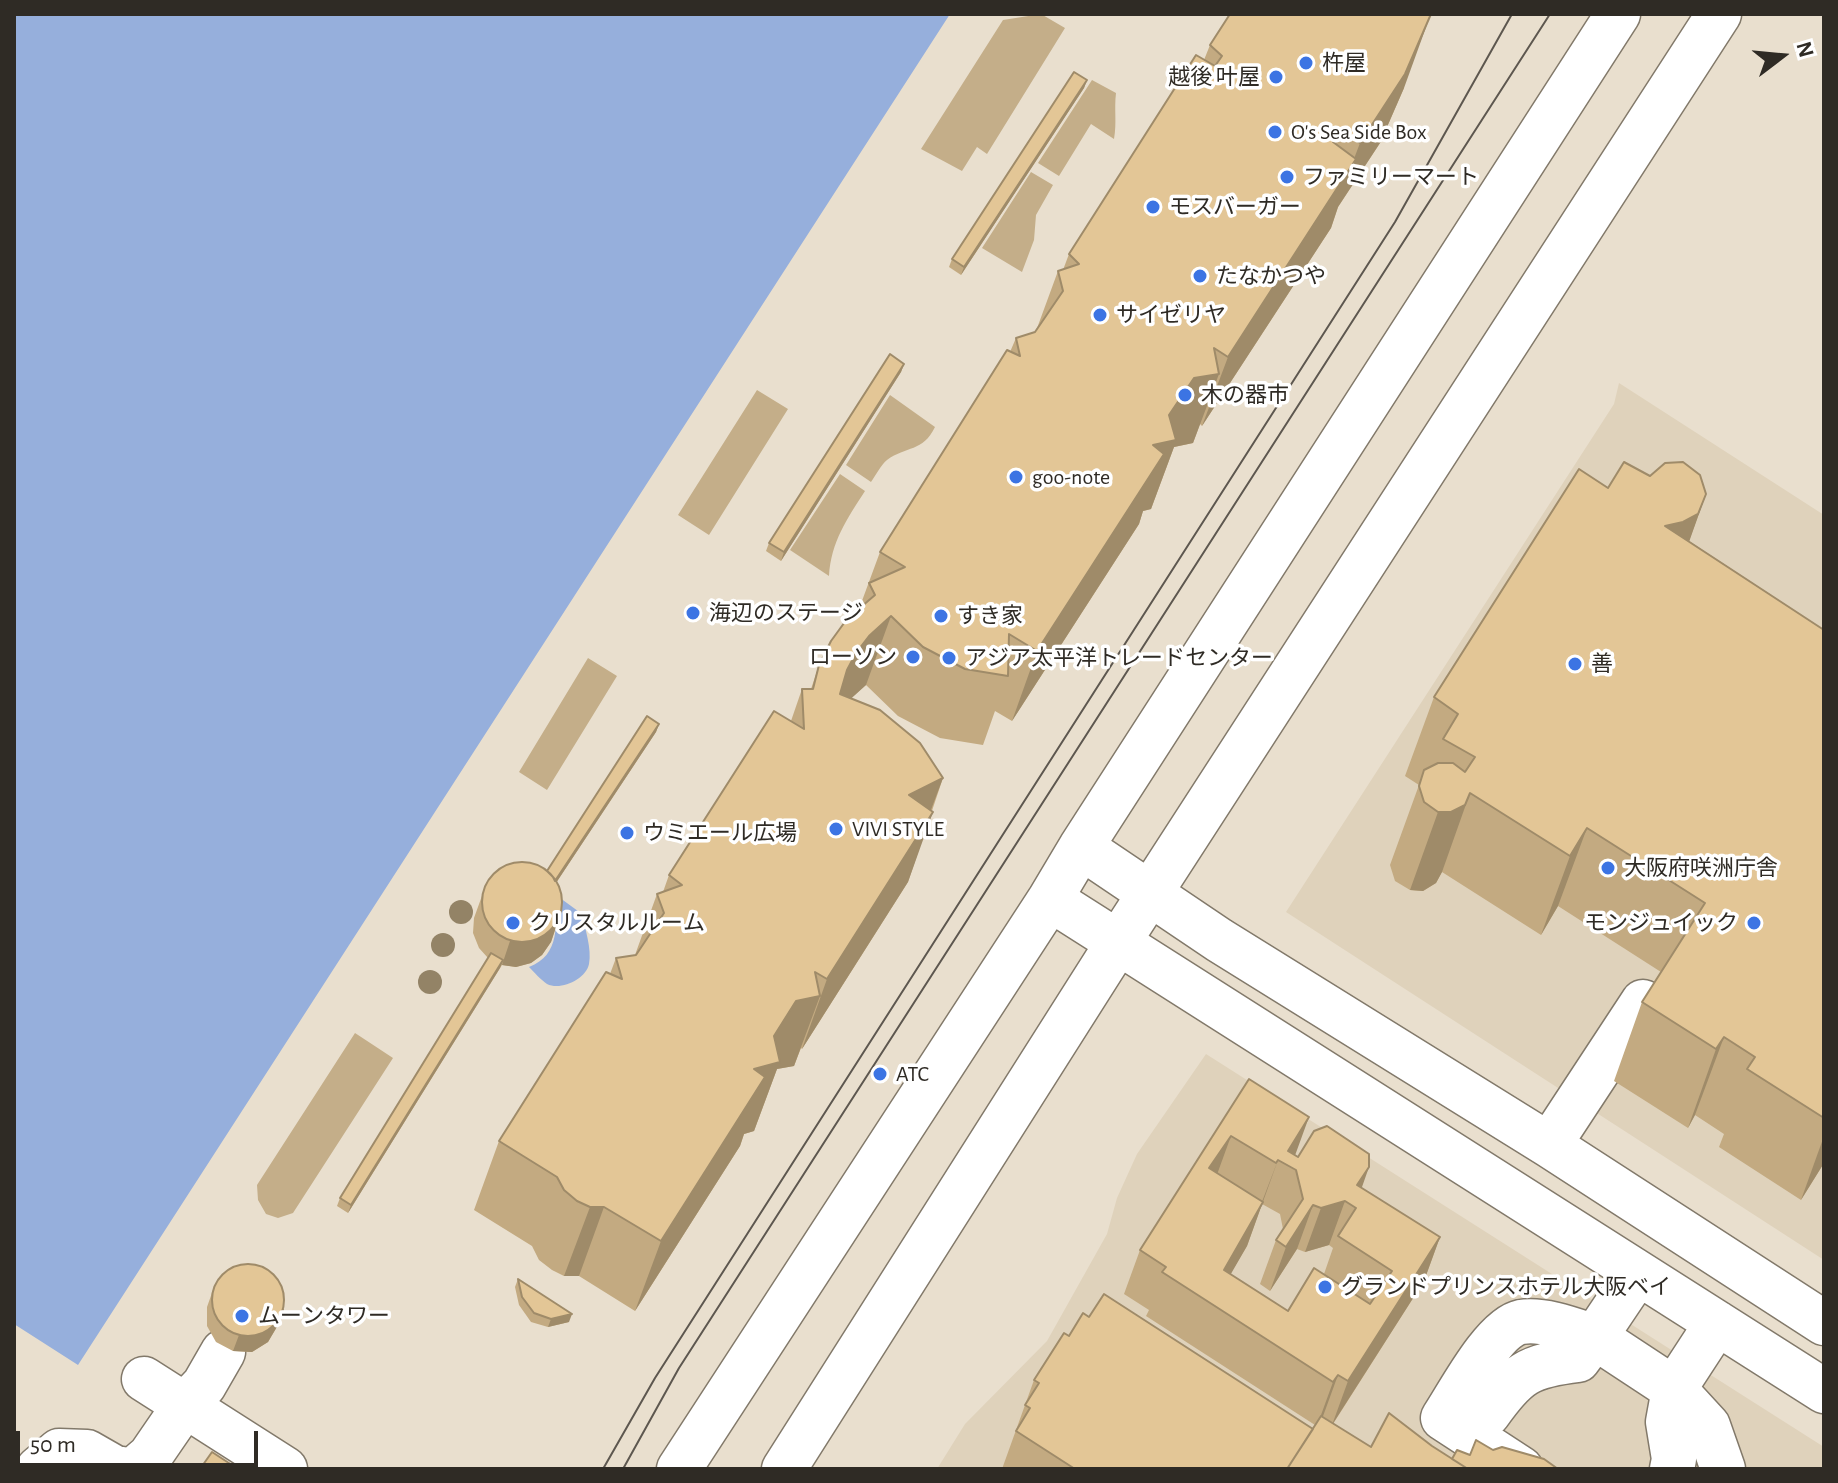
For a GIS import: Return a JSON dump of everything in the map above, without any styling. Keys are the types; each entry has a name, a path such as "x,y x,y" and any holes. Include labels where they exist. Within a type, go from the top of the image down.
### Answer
{"street":[{"path":"679,1469 1050,899 1618,14"},
{"path":"784,1469 1119,941 1719,14"},
{"path":"1081,847 1219,940 1549,1145 1824,1323"},
{"path":"1050,899 1824,1391"},
{"path":"1549,1145 1643,1002"},
{"path":"1488,1414 1510,1383 1544,1364 1578,1360 1638,1273"},
{"path":"1418,1456 1498,1337 1521,1322 1559,1325 1595,1337 1674,1389 1708,1426 1723,1469"},
{"path":"1672,1469 1674,1459 1668,1422 1674,1389 1717,1323"},
{"path":"135,1469 150,1456 185,1405 204,1385 223,1352"},
{"path":"144,1379 285,1469"},
{"path":"1443,1418 1521,1469"},
{"path":"38,1469 59,1451 87,1452 122,1469"}],"shaded area":[{"path":"1041,14 1065,28 987,154 977,147 962,171 921,149 1003,20"},
{"path":"1092,80 1116,93 1114,139 1091,124 1059,176 1038,163"},
{"path":"1031,172 1053,185 1036,215 1034,240 1022,272 982,248"},
{"path":"1619,383 1824,515 1824,1260 1286,912 1614,404"},
{"path":"757,390 788,409 709,535 678,515"},
{"path":"890,395 935,427 920,445 887,460 871,482 846,465"},
{"path":"840,474 865,491 837,542 829,576 790,550"},
{"path":"588,658 617,676 547,790 519,772"},
{"path":"355,1033 393,1058 293,1213 278,1218 266,1214 258,1200 257,1185"},
{"name":"グランドプリンスホテル大阪ベイ","path":"1206,1054 1824,1447 1824,1469 937,1469 965,1424 1047,1341 1107,1234 1117,1198 1137,1154"}],"water":[{"path":"14,14 950,14 78,1365 14,1324"},
{"path":"556,895 582,914 590,952 587,969 578,979 566,985 553,986 529,967 547,955 552,946 556,927"}],"building":[{"name":"アジア太平洋トレードセンター","path":"1230,14 1431,14 1405,74 1360,143 1340,131 1333,142 1356,159 1228,357 1214,348 1219,374 1194,378 1169,415 1176,440 1153,445 1164,454 1037,651 1009,634 1008,676 965,669 923,647 891,616 856,653 840,694 880,710 920,743 943,778 909,795 933,812 827,979 815,972 820,996 796,1001 774,1036 780,1062 754,1069 765,1077 661,1241 604,1207 590,1207 577,1201 564,1190 557,1177 499,1141 606,972 622,979 616,958 636,955 664,913 657,894 682,885 669,875 774,711 804,729 802,689 813,689 819,665 831,641 847,619 875,595 869,583 905,567 880,552 1007,350 1020,356 1016,338 1035,332 1063,291 1058,271 1079,264 1069,254 1196,55 1215,66 1222,56 1210,45"},
{"path":"1074,72 1087,80 964,267 952,259"},
{"path":"890,354 904,364 784,552 769,543"},
{"name":"大阪府咲洲庁舎","path":"1624,462 1650,476 1665,463 1683,462 1700,475 1706,494 1698,514 1665,526 1824,630 1824,1118 1747,1069 1755,1057 1724,1037 1716,1049 1642,1002 1705,903 1587,828 1570,856 1470,793 1465,805 1451,812 1438,812 1424,802 1419,786 1424,770 1438,763 1453,763 1465,772 1475,757 1443,739 1458,714 1434,697 1579,469 1608,488"},
{"path":"647,716 659,724 555,881 547,871"},
{"path":"522,862 537,865 550,874 559,887 562,902 559,917 550,930 537,939 522,942 507,939 494,930 485,917 482,902 485,887 494,874 507,865"},
{"path":"491,953 503,960 351,1205 340,1198"},
{"path":"1249,1079 1309,1117 1288,1151 1298,1157 1314,1131 1327,1126 1369,1154 1369,1167 1357,1185 1440,1237 1348,1381 1338,1375 1333,1382 1162,1272 1166,1267 1140,1250","holes":["1231,1136 1276,1163 1278,1160 1296,1170 1303,1199 1276,1240 1286,1247 1313,1205 1321,1208 1345,1201 1356,1208 1338,1236 1392,1271 1370,1304 1314,1268 1288,1311 1224,1270 1263,1202 1209,1168"]},
{"name":"ムーンタワー","path":"248,1264 268,1270 278,1280 284,1300 278,1320 268,1330 248,1336 228,1330 218,1320 212,1300 218,1280 228,1270"},
{"path":"518,1279 572,1314 551,1319 534,1313 522,1297"},
{"path":"1104,1294 1313,1429 1287,1469 1075,1469 1016,1431 1030,1408 1025,1405 1039,1383 1034,1380 1064,1333 1069,1336 1083,1313 1089,1317"},
{"path":"1389,1413 1468,1469 1287,1469 1321,1416 1371,1447"},
{"path":"1476,1440 1493,1450 1502,1447 1544,1459 1558,1469 1468,1469 1452,1459 1457,1450 1470,1455"},
{"path":"212,1452 238,1469 200,1469"}],"tram line":[{"path":"603,1469 655,1378 1395,222 1512,14"},
{"path":"623,1469 679,1368 1550,14"}],"place":[{"name":"杵屋","path":"1306,63"},
{"name":"越後 叶屋","path":"1276,77"},
{"name":"O's Sea Side Box","path":"1275,132"},
{"name":"ファミリーマート","path":"1287,177"},
{"name":"モスバーガー","path":"1153,207"},
{"name":"たなかつや","path":"1200,276"},
{"name":"サイゼリヤ","path":"1100,315"},
{"name":"木の器市","path":"1185,395"},
{"name":"goo-note","path":"1016,477"},
{"name":"海辺のステージ","path":"693,613"},
{"name":"すき家","path":"941,616"},
{"name":"ローソン","path":"913,657"},
{"name":"アジア太平洋トレードセンター","path":"949,658"},
{"name":"善","path":"1575,664"},
{"name":"VIVI STYLE","path":"836,829"},
{"name":"ウミエール広場","path":"627,833"},
{"name":"大阪府咲洲庁舎","path":"1608,868"},
{"name":"クリスタルルーム","path":"513,923"},
{"name":"モンジュイック","path":"1754,923"},
{"name":"ATC","path":"880,1074"},
{"name":"グランドプリンスホテル大阪ベイ","path":"1325,1287"},
{"name":"ムーンタワー","path":"242,1316"}]}
